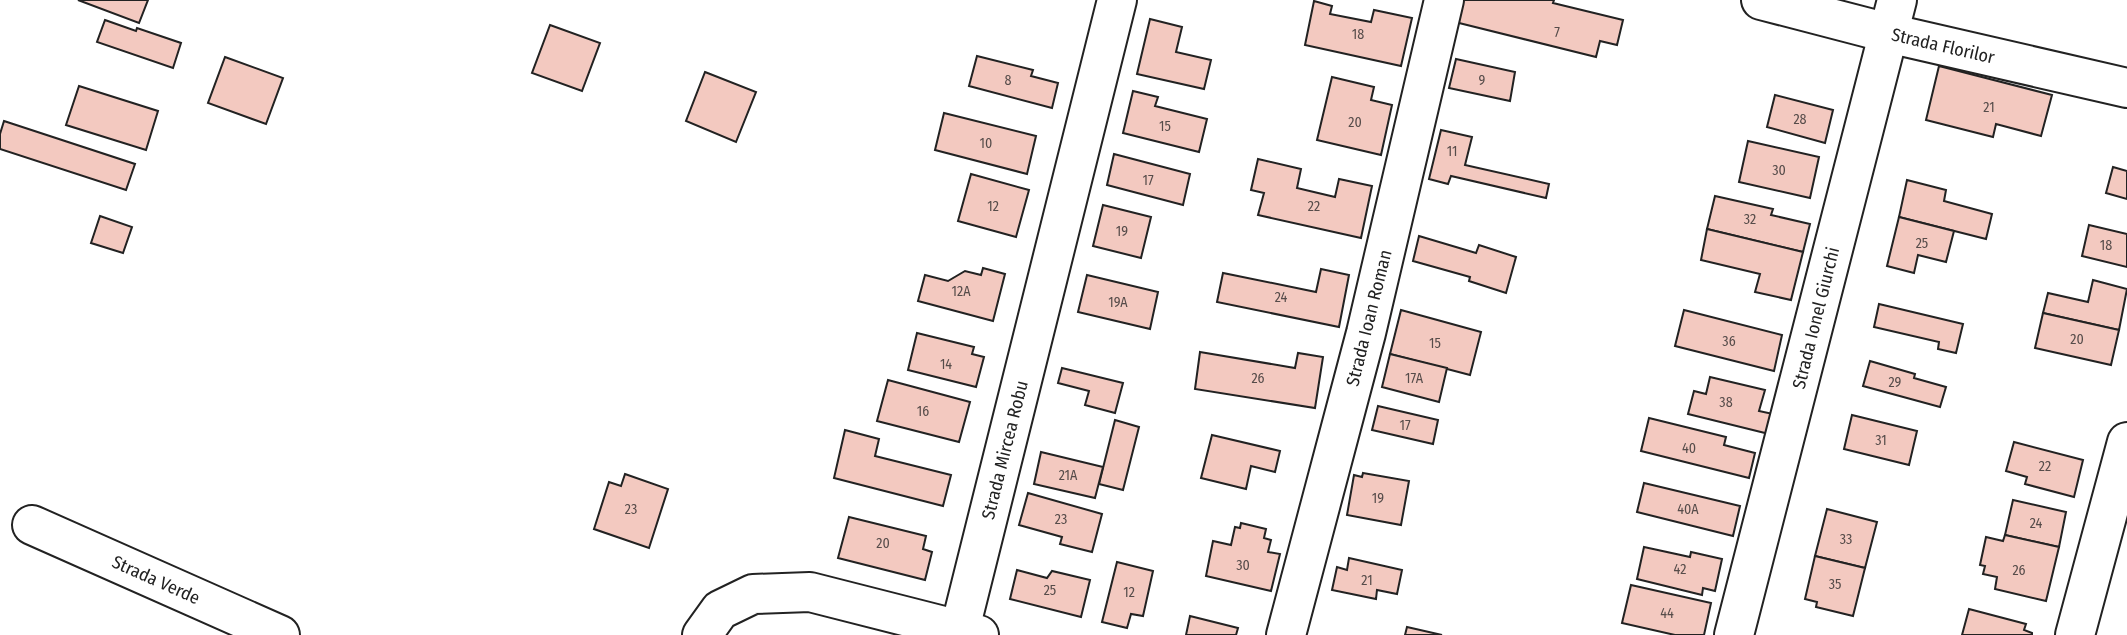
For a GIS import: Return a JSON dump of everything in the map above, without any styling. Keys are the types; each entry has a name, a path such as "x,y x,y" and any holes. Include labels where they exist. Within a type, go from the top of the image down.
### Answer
{"street":[{"name":"Strada Mircea Robu","path":"702,635 720,610 753,594 810,592 970,632 1117,0"},
{"name":"Strada Ioan Roman","path":"1286,635 1366,333 1444,0"},
{"name":"Strada Florilor","path":"1761,0 1892,16 2127,88"},
{"name":"Strada Ionel Giurchi","path":"1734,635 1892,16"},
{"path":"2075,635 2127,442"},
{"name":"Strada Verde","path":"32,525 280,635"}],"building":[{"path":"78,0 148,0 139,23"},
{"path":"1461,0 1554,0 1553,3 1623,20 1617,45 1600,41 1596,57 1455,22"},
{"path":"1314,1 1332,6 1330,14 1371,22 1374,10 1412,18 1401,66 1305,45"},
{"path":"1150,19 1182,27 1176,52 1211,60 1204,89 1137,74"},
{"path":"105,20 181,43 173,68 97,42"},
{"path":"550,25 600,43 582,91 532,73"},
{"path":"977,56 1033,70 1031,76 1058,83 1052,108 969,86"},
{"path":"225,57 283,78 266,124 208,103"},
{"path":"1456,59 1515,72 1510,101 1449,88"},
{"path":"1939,66 2052,95 2041,136 1996,124 1993,137 1926,120"},
{"path":"705,72 756,92 736,142 686,121"},
{"path":"1332,77 1374,87 1371,100 1392,105 1381,155 1317,140"},
{"path":"79,86 158,111 146,150 66,125"},
{"path":"1133,91 1158,97 1155,106 1207,119 1199,152 1123,133"},
{"path":"1775,95 1833,110 1825,143 1767,127"},
{"path":"944,113 1036,136 1027,174 935,150"},
{"path":"4,121 135,164 126,190 0,149 0,134"},
{"path":"1441,130 1472,137 1465,165 1549,184 1546,198 1451,176 1448,184 1429,179"},
{"path":"1748,141 1819,157 1810,198 1739,182"},
{"path":"1114,154 1190,174 1183,205 1107,185"},
{"path":"1258,159 1301,169 1297,188 1335,197 1339,179 1372,186 1361,238 1258,215 1264,193 1251,190"},
{"path":"2113,167 2127,171 2127,199 2106,193"},
{"path":"971,174 1029,190 1016,237 958,221"},
{"path":"1907,180 1946,190 1944,201 1992,214 1986,239 1899,217"},
{"path":"1715,196 1773,209 1771,215 1810,224 1803,252 1707,229"},
{"path":"1103,205 1151,217 1141,258 1093,246"},
{"path":"100,216 132,227 123,253 91,243"},
{"path":"1899,217 1954,231 1946,262 1918,255 1914,273 1887,266"},
{"path":"2089,225 2127,234 2127,267 2082,256"},
{"path":"1707,229 1803,252 1791,300 1755,292 1760,274 1701,260"},
{"path":"1419,236 1476,253 1479,245 1516,257 1506,293 1469,281 1470,277 1413,261"},
{"path":"983,268 1005,274 993,321 918,301 925,275 948,281 965,271 981,275"},
{"path":"1321,269 1349,275 1339,327 1217,302 1223,273 1316,292"},
{"path":"1087,275 1158,292 1150,329 1078,312"},
{"path":"2093,280 2127,289 2119,330 2043,313 2048,293 2088,302"},
{"path":"1879,304 1963,324 1956,353 1938,349 1939,342 1874,327"},
{"path":"1401,310 1481,332 1470,375 1390,354"},
{"path":"1684,310 1782,335 1774,371 1675,346"},
{"path":"2043,313 2119,330 2111,365 2035,348"},
{"path":"917,333 974,347 972,354 984,357 976,387 908,370"},
{"path":"1200,352 1295,368 1298,353 1323,357 1315,408 1195,389"},
{"path":"1390,354 1447,368 1439,402 1382,387"},
{"path":"1870,361 1915,374 1914,378 1946,387 1940,407 1863,386"},
{"path":"1062,368 1123,383 1115,413 1085,405 1089,391 1058,383"},
{"path":"1710,377 1765,390 1759,411 1773,414 1769,434 1688,414 1694,391 1706,394"},
{"path":"888,380 970,402 959,442 877,421"},
{"path":"1378,406 1438,420 1433,444 1372,430"},
{"path":"1852,415 1917,431 1909,465 1844,449"},
{"path":"1649,418 1726,437 1724,445 1755,453 1749,478 1641,451"},
{"path":"1115,420 1139,427 1123,490 1099,484"},
{"path":"845,430 879,439 875,456 951,475 943,506 834,478"},
{"path":"1212,435 1280,451 1275,472 1251,466 1246,489 1201,478"},
{"path":"2014,442 2083,460 2074,497 2025,484 2027,477 2006,471"},
{"path":"1041,452 1103,467 1095,498 1034,484"},
{"path":"1363,473 1409,481 1401,525 1347,515 1354,475 1362,477"},
{"path":"625,474 668,489 649,548 594,529 609,482 621,486"},
{"path":"1644,483 1740,506 1733,536 1637,512"},
{"path":"1028,493 1102,514 1092,552 1060,544 1062,537 1019,525"},
{"path":"2013,500 2066,512 2059,547 2005,535"},
{"path":"1827,509 1877,522 1865,568 1815,556"},
{"path":"849,517 926,536 923,549 932,552 925,580 838,558"},
{"path":"1241,523 1266,529 1264,538 1271,540 1268,552 1280,554 1271,591 1206,576 1213,541 1231,545 1235,527 1240,528"},
{"path":"2005,535 2059,547 2046,601 1995,589 1997,577 1983,574 1985,566 1980,565 1986,537 2003,541"},
{"path":"1644,547 1690,557 1691,552 1722,559 1715,591 1703,588 1702,595 1637,579"},
{"path":"1815,556 1865,568 1853,616 1816,607 1817,602 1805,599"},
{"path":"1349,558 1402,570 1397,594 1377,590 1376,599 1332,590 1337,567 1347,570"},
{"path":"1117,562 1153,571 1143,616 1131,614 1127,628 1102,622"},
{"path":"1017,570 1047,578 1052,571 1090,580 1081,617 1010,599"},
{"path":"1631,585 1711,603 1704,635 1675,635 1622,623"},
{"path":"1969,609 2026,624 2024,630 2032,635 1962,635"},
{"path":"1190,616 1238,628 1236,635 1186,635"},
{"path":"1407,627 1442,635 1405,635"}]}
